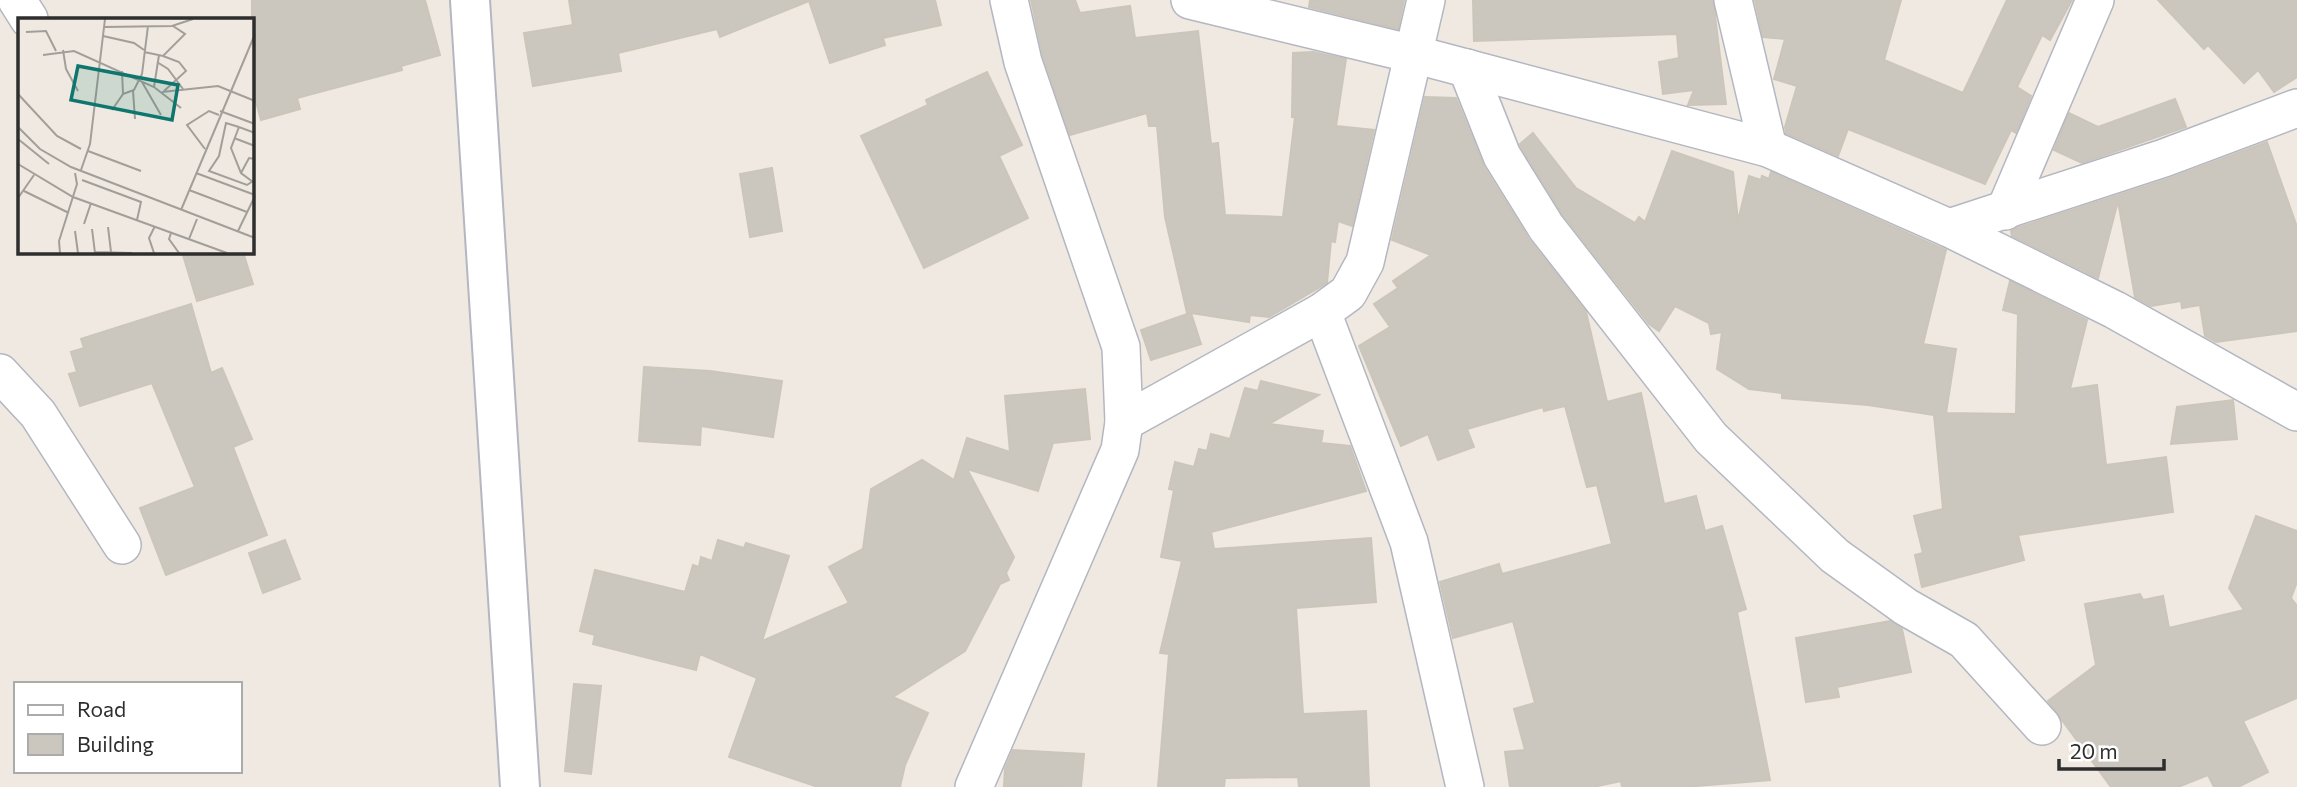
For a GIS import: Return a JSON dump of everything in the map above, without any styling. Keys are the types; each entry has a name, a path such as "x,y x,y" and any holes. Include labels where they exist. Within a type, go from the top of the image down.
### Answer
{"street":[{"path":"17,0 28,18"},
{"path":"470,0 520,787"},
{"path":"974,787 1120,450 1124,422 1121,347 1023,62 1009,0"},
{"path":"1190,0 1413,54 1768,148 1949,229 2115,310 2297,412"},
{"path":"1124,422 1322,312 1348,293 1365,262 1426,0"},
{"path":"1733,0 1768,148"},
{"path":"2004,211 2095,0"},
{"path":"1467,68 1502,156 1546,227 1712,438 1835,556 1906,607 1964,640 2042,726"},
{"path":"1949,229 2164,158 2297,108"},
{"path":"1322,312 1409,542 1465,787"},
{"path":"0,373 38,414 122,545"}],"building":[{"path":"252,0 425,0 440,55 401,66 402,70 297,98 300,109 261,120 254,94"},
{"path":"569,0 935,0 941,25 883,38 885,45 830,63 809,1 720,37 717,29 618,53 621,71 533,86 524,33 573,25"},
{"path":"1031,0 1075,0 1080,13 1130,6 1135,38 1198,31 1211,144 1218,143 1225,215 1283,217 1295,117 1292,117 1293,53 1313,52 1346,59 1336,126 1374,130 1352,226 1338,221 1335,242 1331,241 1327,283 1269,317 1250,315 1249,322 1191,313 1201,344 1151,360 1141,330 1190,313 1187,313 1165,217 1157,126 1149,126 1147,113 1070,135 1043,56"},
{"path":"1310,0 1404,0 1398,29 1309,7"},
{"path":"1473,0 1713,0 1726,104 1688,105 1694,90 1663,94 1659,62 1679,58 1677,34 1474,41"},
{"path":"1755,0 1901,0 1884,60 1963,93 2007,0 2072,0 2050,40 2042,35 2017,87 2031,96 2016,133 2011,130 1985,184 1848,129 1838,156 1786,133 1785,127 1797,86 1774,79 1785,39 1763,37"},
{"path":"2158,0 2297,0 2297,77 2274,92 2258,70 2244,83 2208,45 2204,49"},
{"path":"987,72 1022,145 999,156 1028,218 924,268 861,136 928,105 926,100"},
{"path":"1425,97 1456,98 1484,167 1528,238 1586,312 1607,402 1641,393 1664,504 1696,496 1705,531 1722,526 1746,609 1737,612 1770,780 1684,787 1622,787 1621,781 1593,787 1510,787 1505,752 1525,750 1514,709 1535,703 1513,621 1453,638 1440,582 1499,564 1502,574 1612,544 1597,485 1587,487 1565,406 1544,411 1543,407 1467,429 1474,447 1438,460 1428,434 1401,446 1359,346 1390,327 1374,304 1398,288 1393,281 1431,255 1392,240"},
{"path":"2175,99 2186,127 2082,163 2054,150 2069,113 2098,127"},
{"path":"1533,133 1576,188 1635,223 1639,217 1645,222 1672,151 1733,172 1738,221 1749,176 1761,180 1762,176 1769,179 1771,172 1946,250 1923,344 1956,349 1946,413 2016,414 2018,314 2003,310 2010,281 2087,320 2070,389 2097,385 2106,465 2166,457 2173,512 2018,535 2024,560 1922,587 1915,555 1923,553 1914,516 1943,509 1934,415 1868,405 1782,398 1782,393 1749,389 1717,369 1722,332 1711,334 1709,323 1675,306 1659,331 1649,324 1563,215 1521,147 1520,144"},
{"path":"2267,142 2297,227 2297,331 2216,342 2205,336 2200,305 2182,308 2181,301 2151,306 2135,297 2118,201 2098,278 2012,236 2011,231 2017,228 2171,178"},
{"path":"772,168 782,231 750,237 740,174"},
{"path":"183,254 244,254 253,284 197,301"},
{"path":"191,304 211,373 222,368 252,439 233,447 267,535 166,575 140,508 195,487 152,383 80,406 69,374 77,372 71,352 84,348 81,339"},
{"path":"644,367 710,371 782,381 773,437 701,426 700,445 639,441"},
{"path":"1261,381 1319,395 1269,424 1323,431 1321,443 1350,446 1366,491 1211,532 1214,549 1371,538 1376,602 1296,608 1303,714 1366,711 1369,787 1299,787 1298,777 1225,778 1224,787 1158,787 1169,654 1160,653 1182,561 1161,557 1174,490 1169,489 1175,462 1194,467 1199,449 1207,451 1211,434 1230,439 1245,388 1258,391"},
{"path":"1085,389 1090,439 1053,443 1038,491 967,469 1014,557 1006,573 1009,580 1000,584 965,651 893,697 928,713 905,765 900,787 818,787 729,757 757,678 700,654 696,670 593,644 595,635 580,631 595,570 685,592 693,565 699,567 701,557 712,561 718,540 744,548 746,543 789,556 762,641 849,603 829,567 863,549 871,489 922,460 954,480 967,438 1010,452 1005,396"},
{"path":"2233,400 2237,439 2171,444 2177,407"},
{"path":"2256,516 2297,531 2297,582 2291,598 2297,606 2297,698 2243,721 2268,772 2238,787 2214,787 2208,775 2178,787 2111,787 2048,701 2096,665 2085,604 2140,594 2143,600 2163,596 2169,628 2244,610 2229,588"},
{"path":"285,540 300,579 263,593 249,553"},
{"path":"1890,621 1902,629 1911,672 1837,687 1839,697 1806,702 1796,638"},
{"path":"574,684 601,686 591,774 565,771"},
{"path":"1013,750 1084,754 1081,787 1004,786 1005,769"}]}
